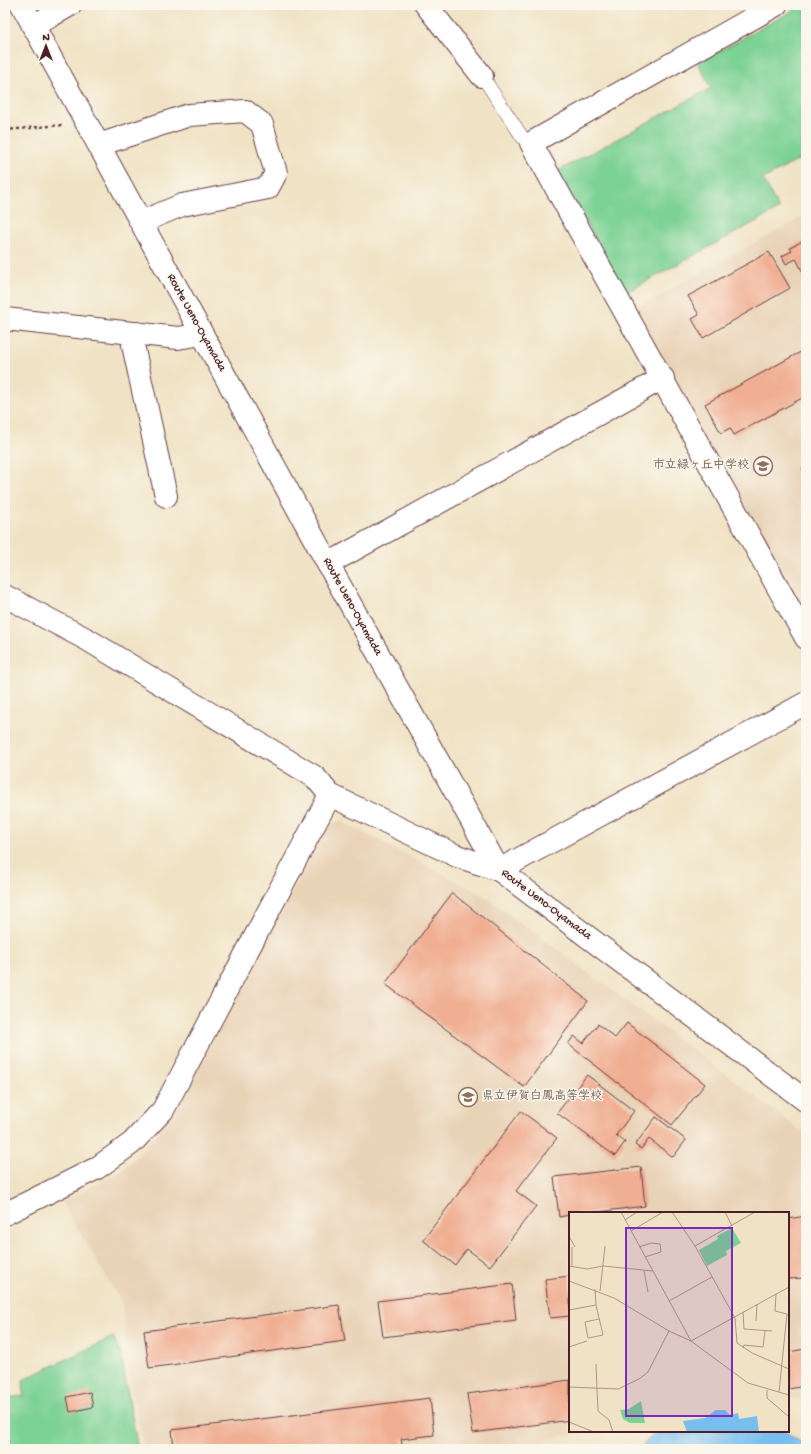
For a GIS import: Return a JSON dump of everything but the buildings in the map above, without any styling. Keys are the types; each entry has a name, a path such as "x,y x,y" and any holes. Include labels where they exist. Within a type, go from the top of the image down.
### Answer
{"street":[{"name":"Route Ueno-Oyamada","path":"22,5 328,564 499,870 806,1101"},
{"path":"33,26 70,5"},
{"path":"426,5 482,76"},
{"path":"776,5 531,143 663,378 806,638"},
{"path":"99,145 189,114 245,111 262,124 276,173 268,188 182,205 141,222"},
{"path":"5,319 178,338 202,334"},
{"path":"137,333 133,345 166,496"},
{"path":"328,564 663,378"},
{"path":"5,596 88,640 315,777 330,794 456,856 499,870 806,703"},
{"path":"5,1214 97,1168 132,1143 163,1110 330,794"}],"lane":[{"path":"482,76 523,138 531,143"}],"path":[{"path":"5,130 63,125 84,116"}],"shaded area":[{"name":"市立緑ヶ丘中学校","path":"806,215 806,622 633,310"},
{"name":"県立伊賀白鳳高等学校","path":"341,821 484,896 806,1135 806,1399 789,1398 789,1212 569,1212 569,1432 580,1432 513,1449 144,1449 133,1396 122,1303 61,1202 123,1170 156,1136 227,1018 328,824"}],"green space":[{"path":"803,5 806,5 806,156 763,179 779,209 625,293 558,171 711,88 698,63"},
{"path":"113,1337 121,1355 138,1449 5,1449 5,1398 24,1396 23,1380"}],"water":[{"path":"656,1432 786,1432 802,1443 806,1443 806,1449 639,1449"}],"place":[{"name":"市立緑ヶ丘中学校","path":"763,466"},
{"name":"県立伊賀白鳳高等学校","path":"468,1097"}]}
